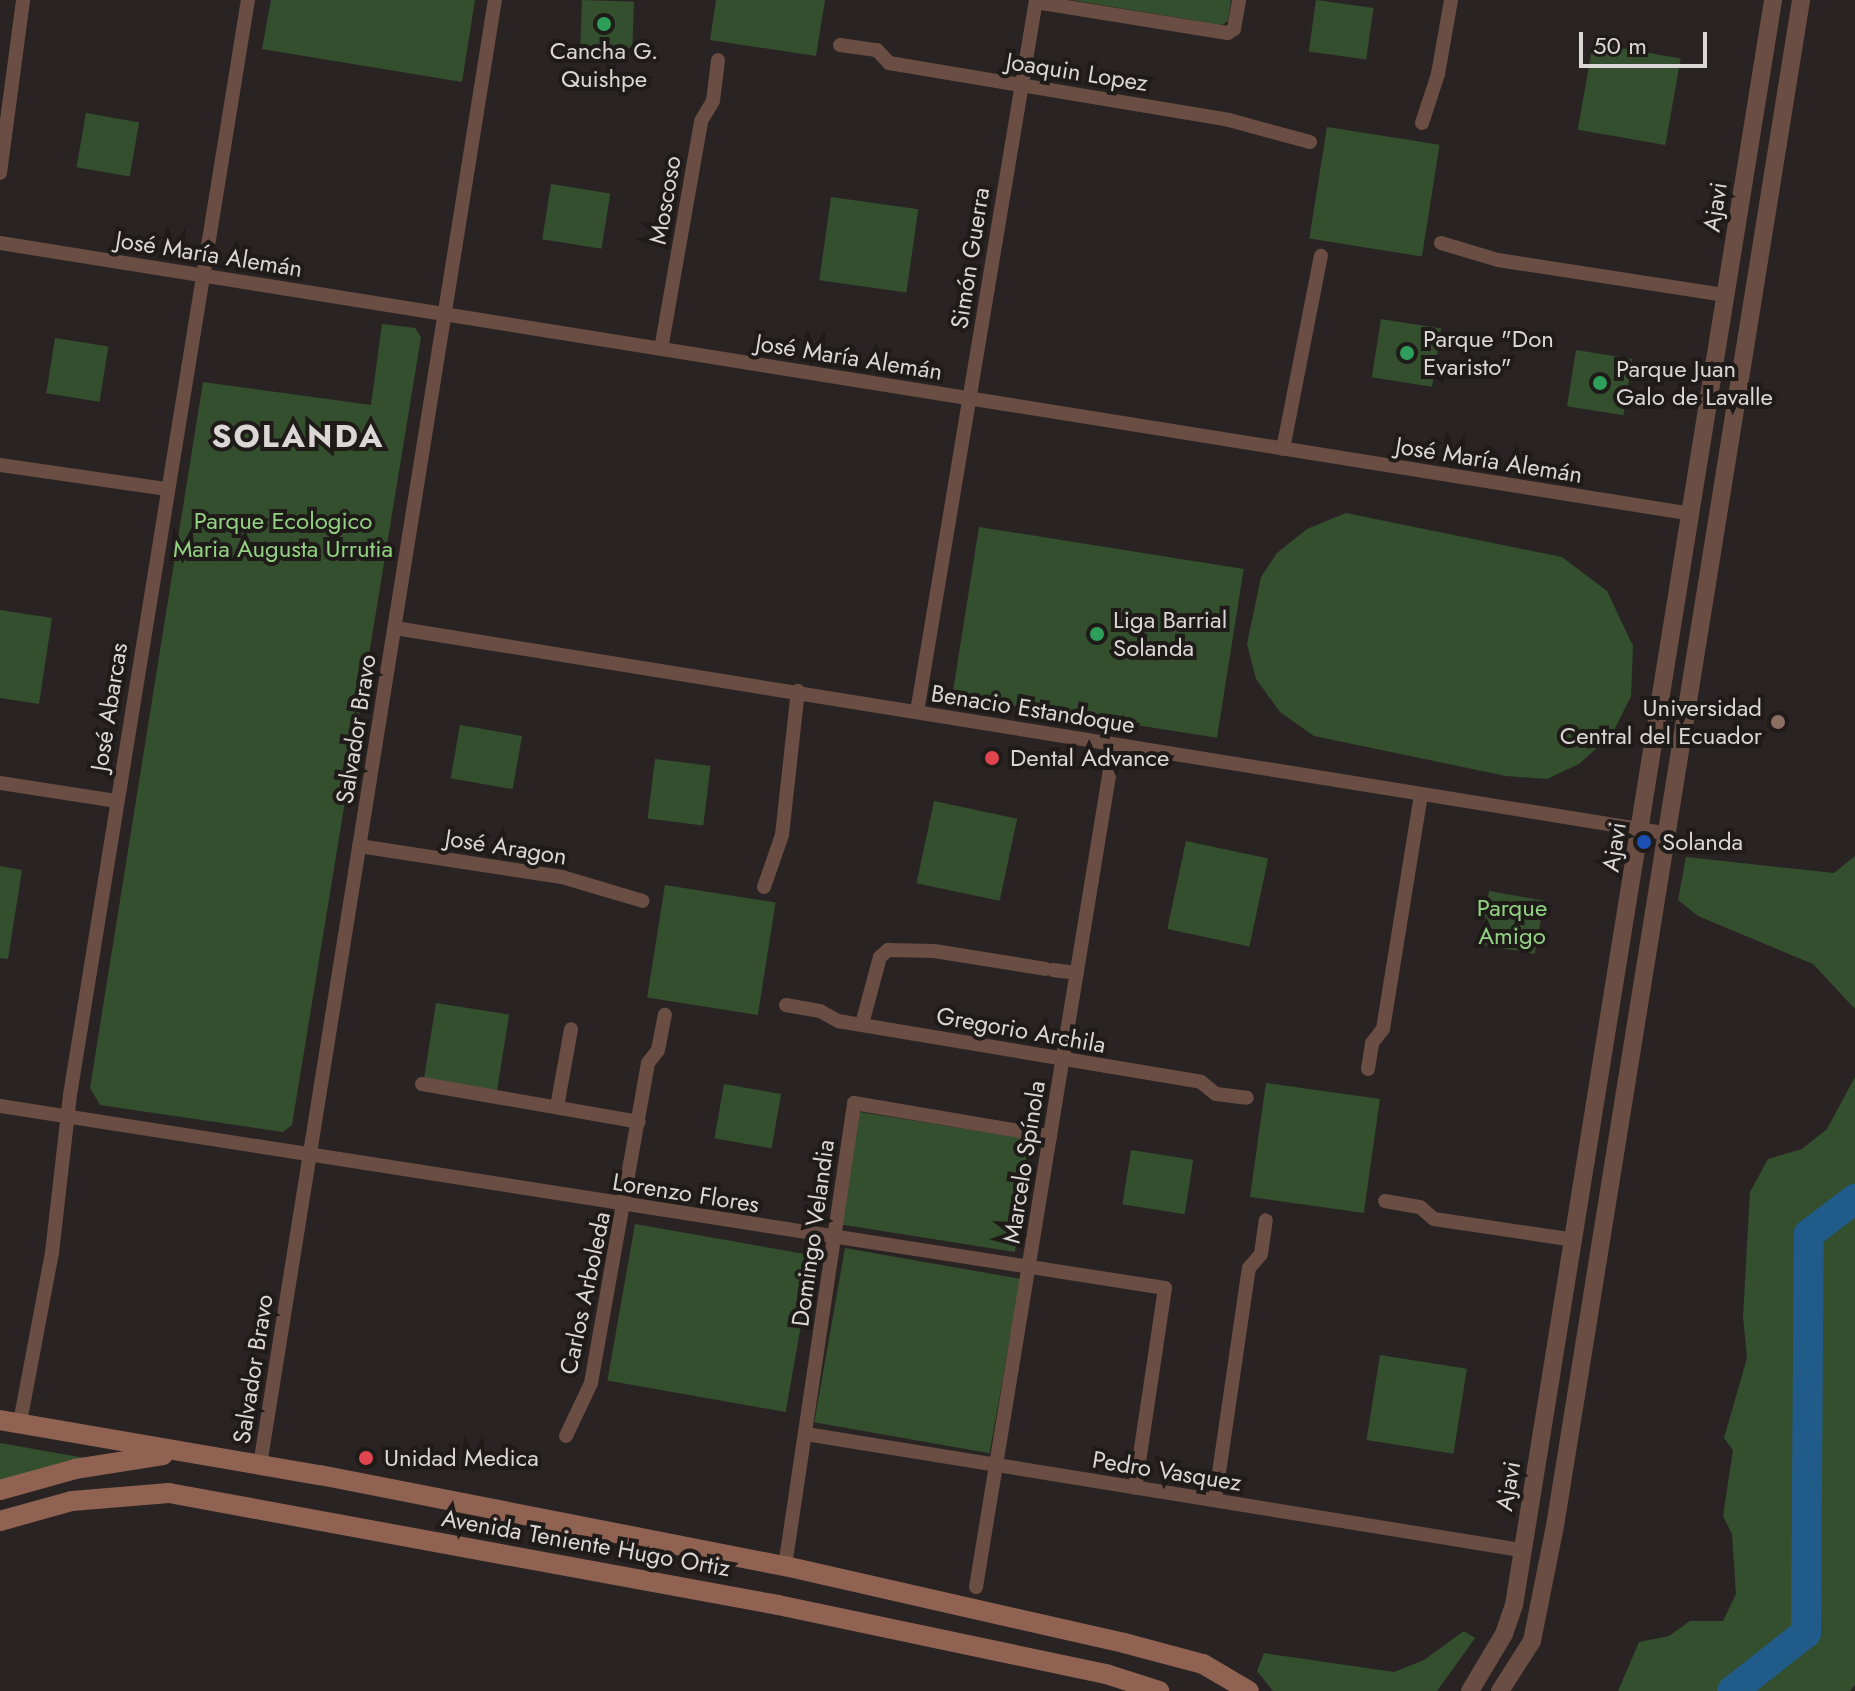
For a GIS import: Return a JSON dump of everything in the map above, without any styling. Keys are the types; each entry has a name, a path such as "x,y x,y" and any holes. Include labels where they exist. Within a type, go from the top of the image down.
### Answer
{"main road":[{"name":"Avenida Teniente Hugo Ortiz","path":"10,1421 260,1465 785,1566 1137,1646 1203,1664 1249,1691"},
{"name":"Avenida Teniente Hugo Ortiz","path":"0,1490 75,1469 183,1453"},
{"name":"Avenida Teniente Hugo Ortiz","path":"0,1521 72,1501 169,1493 778,1605 1106,1674 1159,1691"}],"street":[{"path":"0,173 23,0"},
{"name":"José Abarcas","path":"10,1421 52,1253 66,1116 248,0"},
{"name":"Salvador Bravo","path":"260,1465 495,0"},
{"path":"1036,1 1228,33 1234,29 1239,0"},
{"path":"1422,123 1438,74 1451,0"},
{"name":"Ajavi","path":"1470,1691 1504,1634 1514,1605 1773,0"},
{"name":"Ajavi","path":"1500,1691 1532,1641 1555,1526 1664,833 1801,0"},
{"name":"Simón Guerra","path":"917,712 1036,1"},
{"name":"Joaquin Lopez","path":"840,45 877,50 889,63 1241,122 1310,142"},
{"name":"Moscoso","path":"661,349 701,121 713,101 718,60"},
{"name":"José María Alemán","path":"0,243 1691,514"},
{"path":"1441,243 1498,260 1725,295"},
{"path":"1283,449 1321,256"},
{"path":"0,465 167,489"},
{"name":"Benacio Estandoque","path":"395,628 1664,833"},
{"path":"764,887 782,835 798,691"},
{"name":"Marcelo Spínola","path":"976,1587 1114,745"},
{"path":"0,783 116,801"},
{"path":"1368,1069 1372,1043 1383,1029 1421,794"},
{"name":"José Aragon","path":"359,846 562,877 643,901"},
{"path":"862,1024 880,957 888,950 934,951 1077,973"},
{"name":"Gregorio Archila","path":"786,1005 862,1024 1201,1082 1216,1094 1247,1098"},
{"name":"Carlos Arboleda","path":"566,1436 591,1383 648,1063 658,1050 665,1015"},
{"path":"557,1107 571,1029"},
{"path":"422,1084 639,1122"},
{"name":"Domingo Velandia","path":"785,1566 854,1103 1050,1136"},
{"name":"Lorenzo Flores","path":"0,1106 1028,1270 1165,1288 1135,1488"},
{"path":"1385,1201 1420,1207 1434,1219 1574,1240"},
{"path":"1215,1500 1249,1268 1261,1254 1266,1220"},
{"name":"Pedro Vasquez","path":"806,1434 1521,1550"}],"green space":[{"path":"271,0 475,0 462,82 262,49"},
{"name":"Cancha G. Quishpe","path":"582,0 634,2 632,48 580,46"},
{"path":"716,0 825,0 816,56 710,40"},
{"path":"1071,0 1231,0 1228,21 1222,25"},
{"path":"1316,0 1373,8 1366,60 1309,51"},
{"path":"1593,43 1681,58 1665,145 1578,130"},
{"path":"86,113 139,122 130,177 76,167"},
{"path":"1327,127 1440,145 1422,256 1309,239"},
{"path":"551,184 610,193 602,249 542,239"},
{"path":"831,197 918,209 906,292 819,280"},
{"name":"Parque \"Don Evaristo\"","path":"1381,319 1441,329 1432,387 1372,377"},
{"name":"Parque Ecologico Maria Augusta Urrutia","path":"382,324 415,328 421,337 292,1125 283,1132 100,1105 90,1088 203,382 371,405"},
{"path":"55,338 108,346 100,402 46,393"},
{"name":"Parque Juan Galo de Lavalle","path":"1576,350 1632,359 1623,415 1567,406"},
{"path":"1346,513 1562,557 1607,591 1633,646 1631,696 1612,734 1579,764 1547,779 1506,776 1314,736 1280,712 1256,679 1247,644 1261,577 1277,553 1307,529"},
{"name":"Liga Barrial Solanda","path":"979,527 1244,569 1217,738 952,696"},
{"path":"0,610 52,618 39,704 0,698"},
{"path":"460,725 522,736 513,789 451,778"},
{"path":"655,759 711,766 703,825 648,819"},
{"path":"934,801 1017,819 1000,901 917,883"},
{"path":"1186,841 1268,858 1249,946 1167,929"},
{"path":"1855,856 1855,1009 1813,964 1698,916 1678,900 1686,857 1834,873"},
{"path":"0,866 22,870 8,959 0,958"},
{"path":"665,885 776,903 758,1015 647,998"},
{"name":"Parque Amigo","path":"1489,891 1544,901 1535,954 1480,944"},
{"path":"436,1003 509,1015 496,1096 423,1084"},
{"path":"1855,1077 1855,1685 1850,1691 1618,1691 1639,1642 1669,1636 1690,1621 1723,1621 1736,1594 1732,1534 1723,1516 1733,1450 1724,1438 1747,1358 1743,1316 1750,1192 1768,1159 1802,1149 1827,1129"},
{"path":"1266,1083 1380,1099 1364,1213 1250,1197"},
{"path":"724,1084 781,1094 772,1148 714,1138"},
{"path":"853,1111 1033,1139 1015,1252 835,1224"},
{"path":"1131,1150 1193,1160 1185,1214 1122,1204"},
{"path":"635,1224 813,1255 786,1412 607,1381"},
{"path":"845,1248 1020,1279 990,1453 814,1422"},
{"path":"1380,1355 1467,1369 1453,1454 1367,1440"},
{"path":"0,1443 113,1463 0,1492"},
{"path":"1464,1631 1475,1638 1437,1691 1273,1691 1257,1671 1264,1653 1394,1672 1424,1660"}],"waterway":[{"path":"1732,1691 1806,1633 1809,1234 1855,1199"}],"place":[{"name":"Cancha G. Quishpe","path":"604,24"},
{"name":"Parque \"Don Evaristo\"","path":"1407,353"},
{"name":"Parque Juan Galo de Lavalle","path":"1600,383"},
{"name":"Liga Barrial Solanda","path":"1097,634"},
{"name":"Universidad Central del Ecuador","path":"1778,722"},
{"name":"Dental Advance","path":"992,758"},
{"name":"Solanda","path":"1644,842"},
{"name":"Unidad Medica","path":"366,1458"}],"district":[{"name":"SOLANDA","path":"298,436"}]}
